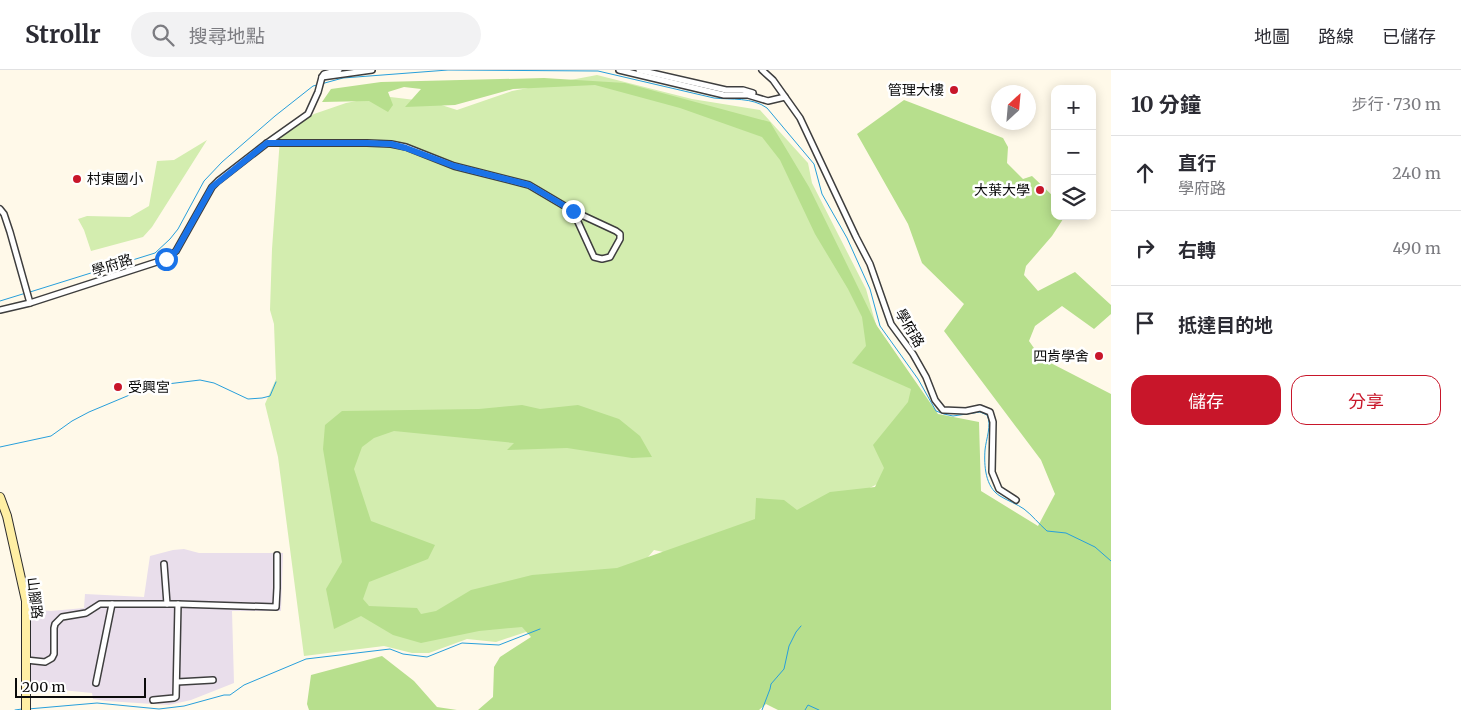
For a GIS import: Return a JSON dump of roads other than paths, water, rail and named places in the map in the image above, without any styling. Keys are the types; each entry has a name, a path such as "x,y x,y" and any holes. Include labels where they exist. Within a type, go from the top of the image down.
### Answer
{"main road":[{"name":"山腳路","path":"0,497 7,516 26,601 26,708"}],"street":[{"path":"322,77 324,74 339,70"},
{"path":"322,77 372,70"},
{"path":"619,70 724,95 748,95 768,101 784,96"},
{"path":"639,70 726,90 743,90 767,98 784,96"},
{"name":"學府路","path":"762,70 773,80 800,118 870,264 891,324 912,354 940,406 944,410 966,411 980,408 990,412 993,422 992,472 999,489 1016,500"},
{"name":"學府路","path":"0,310 30,303 166,259 176,251 212,187 267,143 308,114 318,92 322,77"},
{"path":"267,143 367,143 399,146 454,166 529,185 573,211 620,234 620,239 610,257 594,257 573,211"},
{"path":"0,209 4,214 10,232 30,303"},
{"path":"26,660 45,662 52,658 54,654 54,628 62,617 86,613 100,604 276,607 277,555"},
{"path":"164,564 167,604"},
{"path":"96,683 112,604"},
{"path":"153,700 176,697 178,604"},
{"path":"177,682 213,680"}],"waterway":[{"path":"321,84 343,78 448,70 598,71 714,98 742,100 761,104 767,108 814,164 822,194 847,238 870,289 880,326 918,379 936,411 953,416 980,412 987,415 989,428 985,462 986,475 991,487 1000,496 1024,509 1047,531 1066,533 1095,547 1111,561"},
{"path":"30,292 155,253 178,229 204,181 222,162 275,116 313,86 317,85"},
{"path":"0,301 26,293"},
{"path":"0,447 51,436 89,412 151,386 200,380 214,383 248,399 270,396 276,382"},
{"path":"762,710 771,684 784,669 789,646 801,626"},
{"path":"28,709 97,703 159,709 184,706 230,695 244,685 306,659 390,649 403,654 427,657 462,643 499,645 540,629"},
{"path":"805,710 808,705 819,710"},
{"path":"15,710 22,709"}],"place":[{"name":"管理大樓","path":"954,90"},
{"name":"村東國小","path":"77,179"},
{"name":"大葉大學","path":"1040,190"},
{"name":"四肯學舍","path":"1099,356"},
{"name":"受興宮","path":"118,387"}]}
